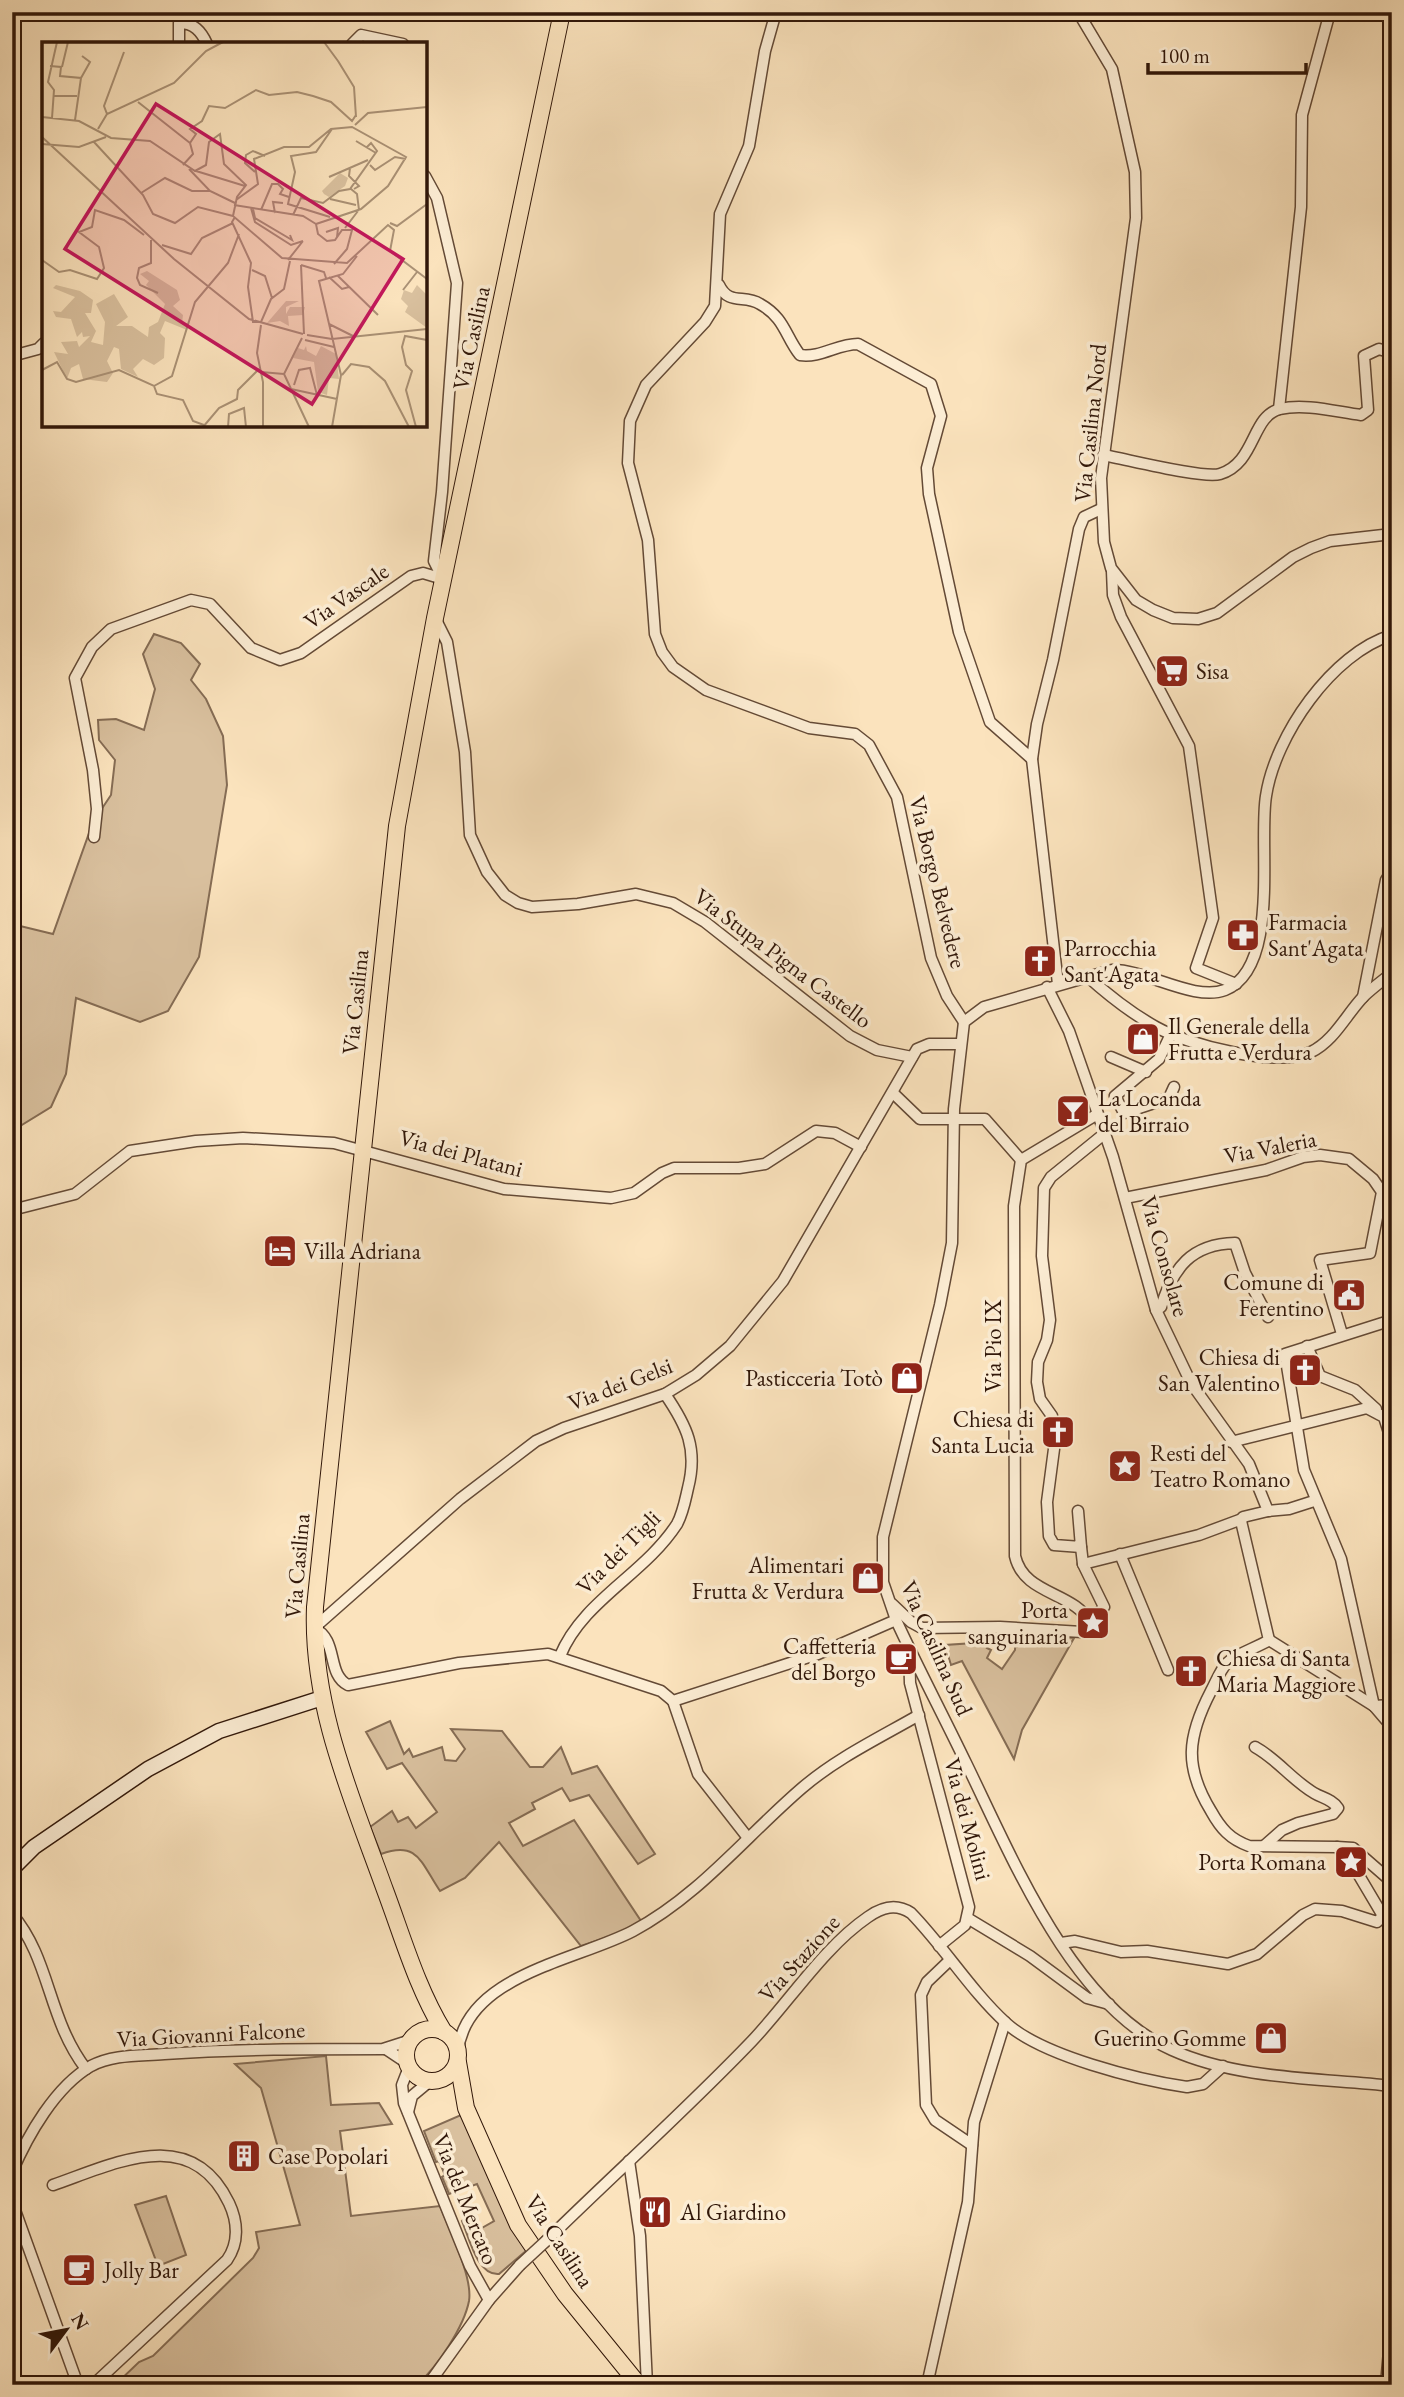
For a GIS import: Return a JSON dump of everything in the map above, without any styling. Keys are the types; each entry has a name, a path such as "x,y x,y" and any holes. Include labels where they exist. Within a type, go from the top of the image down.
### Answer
{"main road":[{"name":"Via Casilina","path":"446,2033 423,1993 342,1768 322,1698 314,1628 397,826 435,618 562,12"},
{"name":"Via Casilina","path":"413,2038 424,2013 423,1993"},
{"path":"429,2029 446,2033 458,2056 450,2074 434,2081 414,2074 408,2065 413,2038 429,2029"},
{"name":"Via Casilina","path":"458,2056 466,2108"},
{"name":"Via Casilina","path":"434,2081 451,2088 466,2108 526,2239 565,2294 639,2385"}],"street":[{"name":"Via Borgo Belvedere","path":"776,12 765,51 749,146 720,214 717,248 719,285 711,315 646,385 635,403 628,427 628,463 648,540 658,642 676,670 706,690 815,730 855,734 869,745 898,803 930,958 947,996 964,1022"},
{"name":"Via Casilina Nord","path":"1078,12 1112,69 1135,172 1136,218 1103,455 1101,509 1111,568 1136,600 1153,610 1173,618 1198,619 1217,613 1311,548 1330,541 1392,534"},
{"path":"1279,409 1301,207 1302,115 1330,12"},
{"path":"178,42 179,23 189,23 206,42"},
{"path":"354,42 361,35 394,42"},
{"path":"427,180 437,198 457,283 442,492 434,561 443,579"},
{"path":"719,285 722,292 736,301 760,303 786,326 793,346 800,355 813,356 846,344 858,344 931,384 941,416 927,468 929,494 959,632 990,722 1032,759"},
{"path":"12,356 38,349 42,345"},
{"path":"1103,455 1217,475 1239,463 1248,453 1261,424 1268,415 1279,409 1296,408 1361,415 1368,410 1369,401 1364,356 1379,349 1392,353"},
{"name":"Via Consolare","path":"1101,509 1084,517 1079,529 1053,660 1037,724 1032,759 1052,986 1125,1198 1156,1310 1191,1383 1249,1464 1268,1511"},
{"path":"1111,568 1113,595 1121,617 1189,746 1213,918 1196,968 1236,984"},
{"name":"Via Vascale","path":"94,837 97,809 93,770 75,678 92,647 111,629 191,600 209,604 251,648 280,660 302,653 411,576 423,573 443,579"},
{"name":"Via Stupa Pigna Castello","path":"435,618 447,642 465,752 470,835 488,872 505,895 517,903 532,907 578,904 636,894 673,903 712,927 850,1036 877,1050 912,1057"},
{"path":"964,1022 979,1009 1112,970 1127,970 1213,992 1236,984 1250,968 1257,947 1262,905 1265,797 1284,742 1337,668 1362,648 1392,635"},
{"path":"1363,997 1386,880 1392,870"},
{"path":"1087,976 1104,992 1171,1034 1274,1059 1295,1058 1313,1052 1326,1041 1363,997 1392,974"},
{"name":"Via Casilina Sud","path":"964,1022 959,1044 954,1118 954,1235 940,1305 885,1528 882,1565 888,1600 896,1620 1025,1885 1061,1943 1109,2004 1130,2025 1160,2044 1223,2066 1392,2087"},
{"path":"1171,1034 1159,1059 1115,1096 1124,1113 1169,1098 1174,1087"},
{"path":"912,1057 924,1045 959,1044"},
{"name":"Via dei Gelsi","path":"314,1628 460,1499 536,1441 564,1428 665,1394 690,1380 714,1360 761,1311 793,1264 912,1057"},
{"path":"1111,1058 1146,1072"},
{"path":"893,1093 920,1119 985,1119 1021,1160 1096,1115"},
{"name":"Via dei Platani","path":"363,1149 504,1189 611,1198 634,1193 658,1175 674,1168 739,1168 765,1164 816,1131 835,1133 861,1147"},
{"path":"1081,1547 1054,1545 1048,1523 1047,1495 1054,1449 1053,1420 1051,1411 1038,1396 1037,1382 1038,1362 1050,1326 1042,1256 1044,1192 1051,1177 1104,1134"},
{"path":"12,1210 75,1194 123,1155 138,1148 243,1138 312,1140 363,1149"},
{"name":"Via Valeria","path":"1125,1198 1266,1170 1303,1157 1320,1155 1349,1159 1373,1179 1382,1192 1370,1253 1320,1261 1342,1334"},
{"name":"Via Pio IX","path":"1021,1160 1014,1206 1015,1556 1026,1578 1078,1609 1091,1624"},
{"path":"1156,1310 1161,1307 1173,1272 1183,1262 1214,1247 1235,1243 1245,1273 1268,1317"},
{"path":"1374,1706 1353,1601 1327,1522 1314,1501 1304,1470 1295,1423 1291,1377 1285,1354 1392,1320"},
{"path":"1307,1346 1320,1376 1355,1390 1384,1417 1392,1442"},
{"name":"Via dei Tigli","path":"560,1656 576,1624 634,1571 668,1535 681,1515 692,1471 692,1444 683,1421 665,1394"},
{"path":"1231,1442 1295,1423 1367,1408 1384,1417"},
{"path":"1083,1564 1199,1535 1268,1511 1289,1509 1314,1501"},
{"path":"888,1600 911,1622 925,1628 1012,1627 1082,1632 1104,1607 1083,1564 1078,1511"},
{"path":"1242,1519 1269,1640 1374,1706 1392,1727"},
{"path":"1120,1554 1168,1670"},
{"path":"673,1702 818,1654 896,1620"},
{"path":"314,1628 330,1643 339,1678 344,1684 352,1686 466,1662 545,1654 560,1656 661,1690 673,1702 698,1774 748,1838"},
{"path":"1269,1640 1226,1665 1196,1728 1191,1744 1191,1767 1198,1790 1228,1835 1250,1846 1353,1848 1392,1882"},
{"name":"Via dei Molini","path":"909,1648 908,1669 968,1898 969,1919"},
{"path":"12,1869 34,1847 100,1799 180,1751 231,1726 322,1698"},
{"path":"1374,1706 1392,1705"},
{"path":"458,2056 464,2027 483,2004 511,1983 551,1963 625,1935 658,1915 691,1891 821,1773 919,1715"},
{"path":"1255,1747 1270,1755 1306,1788 1334,1803 1338,1808 1333,1814 1282,1830 1265,1845"},
{"path":"1061,1943 1075,1941 1121,1952 1147,1951 1228,1964 1257,1954 1303,1915 1315,1909 1342,1911 1380,1922 1383,1916 1346,1855 1336,1847"},
{"name":"Via Stazione","path":"428,2385 489,2300 520,2265 738,2055 843,1937 868,1916 887,1907 903,1908 911,1913 1005,2022 1045,2047 1166,2083 1199,2086 1211,2079 1223,2066"},
{"path":"12,1914 33,1945 60,2028 86,2069"},
{"path":"939,1946 960,1931 969,1919 1030,1956 1087,1998 1109,2004"},
{"path":"950,1960 927,1982 921,1995 926,2105 935,2120 972,2145"},
{"path":"928,2385 968,2202 976,2115 1005,2022"},
{"path":"446,2033 464,2027"},
{"name":"Via Giovanni Falcone","path":"12,2172 49,2109 86,2069 117,2058 191,2052 383,2049 413,2038"},
{"path":"383,2049 398,2054 408,2065"},
{"name":"Via del Mercato","path":"408,2065 402,2085 408,2112 470,2266 489,2300"},
{"path":"408,2112 412,2096 434,2081"},
{"path":"52,2185 140,2156 171,2155 192,2163 211,2177 225,2195 235,2219 235,2240 227,2260 93,2385"},
{"path":"629,2161 640,2236 647,2385"},
{"path":"12,2202 78,2385"},
{"path":"1385,2385 1392,2317"}],"shaded area":[{"path":"154,634 181,643 200,664 191,680 206,699 223,736 227,785 199,957 168,1011 140,1022 76,998 66,1074 51,1107 12,1131 12,924 53,934 93,822 111,795 115,760 99,740 98,720 116,719 144,730 155,689 143,654"},
{"path":"998,1631 987,1648 991,1650 987,1658 1002,1669 1015,1650 1016,1632 1074,1638 1022,1730 1014,1759 962,1661 951,1665 945,1645 974,1643 975,1632"},
{"path":"390,1721 404,1754 409,1749 413,1757 442,1747 445,1760 456,1761 465,1749 451,1729 502,1731 530,1767 543,1767 561,1747 572,1774 597,1766 655,1854 638,1864 589,1795 570,1801 562,1788 532,1803 535,1809 509,1823 523,1846 574,1820 641,1921 617,1934 581,1946 499,1842 465,1878 440,1891 423,1863 411,1852 393,1850 381,1854 370,1827 392,1811 398,1822 408,1817 416,1828 437,1812 402,1763 387,1769 366,1732"},
{"path":"326,2056 331,2105 379,2103 392,2124 340,2131 351,2216 440,2206 459,2253 469,2291 469,2301 462,2323 449,2346 417,2385 115,2385 139,2362 153,2356 253,2258 259,2248 256,2232 300,2225 261,2088 235,2064"},
{"path":"461,2115 527,2250 499,2274 491,2273 479,2262 462,2221 464,2219 473,2233 494,2221 477,2184 449,2194 442,2177 445,2175 439,2161 436,2162 424,2131"},
{"path":"166,2196 186,2255 158,2266 135,2205"}],"place":[{"name":"Sisa","path":"1172,671"},
{"name":"Farmacia Sant'Agata","path":"1243,935"},
{"name":"Parrocchia Sant'Agata","path":"1040,961"},
{"name":"Il Generale della Frutta e Verdura","path":"1143,1039"},
{"name":"La Locanda del Birraio","path":"1073,1111"},
{"name":"Villa Adriana","path":"280,1251"},
{"name":"Comune di Ferentino","path":"1349,1295"},
{"name":"Chiesa di San Valentino","path":"1305,1370"},
{"name":"Pasticceria Totò","path":"907,1378"},
{"name":"Chiesa di Santa Lucia","path":"1058,1432"},
{"name":"Resti del Teatro Romano","path":"1125,1466"},
{"name":"Alimentari Frutta & Verdura","path":"868,1578"},
{"name":"Porta sanguinaria","path":"1093,1623"},
{"name":"Caffetteria del Borgo","path":"901,1659"},
{"name":"Chiesa di Santa Maria Maggiore","path":"1191,1671"},
{"name":"Porta Romana","path":"1351,1862"},
{"name":"Guerino Gomme","path":"1271,2038"},
{"name":"Case Popolari","path":"244,2156"},
{"name":"Al Giardino","path":"655,2212"},
{"name":"Jolly Bar","path":"79,2270"}]}
